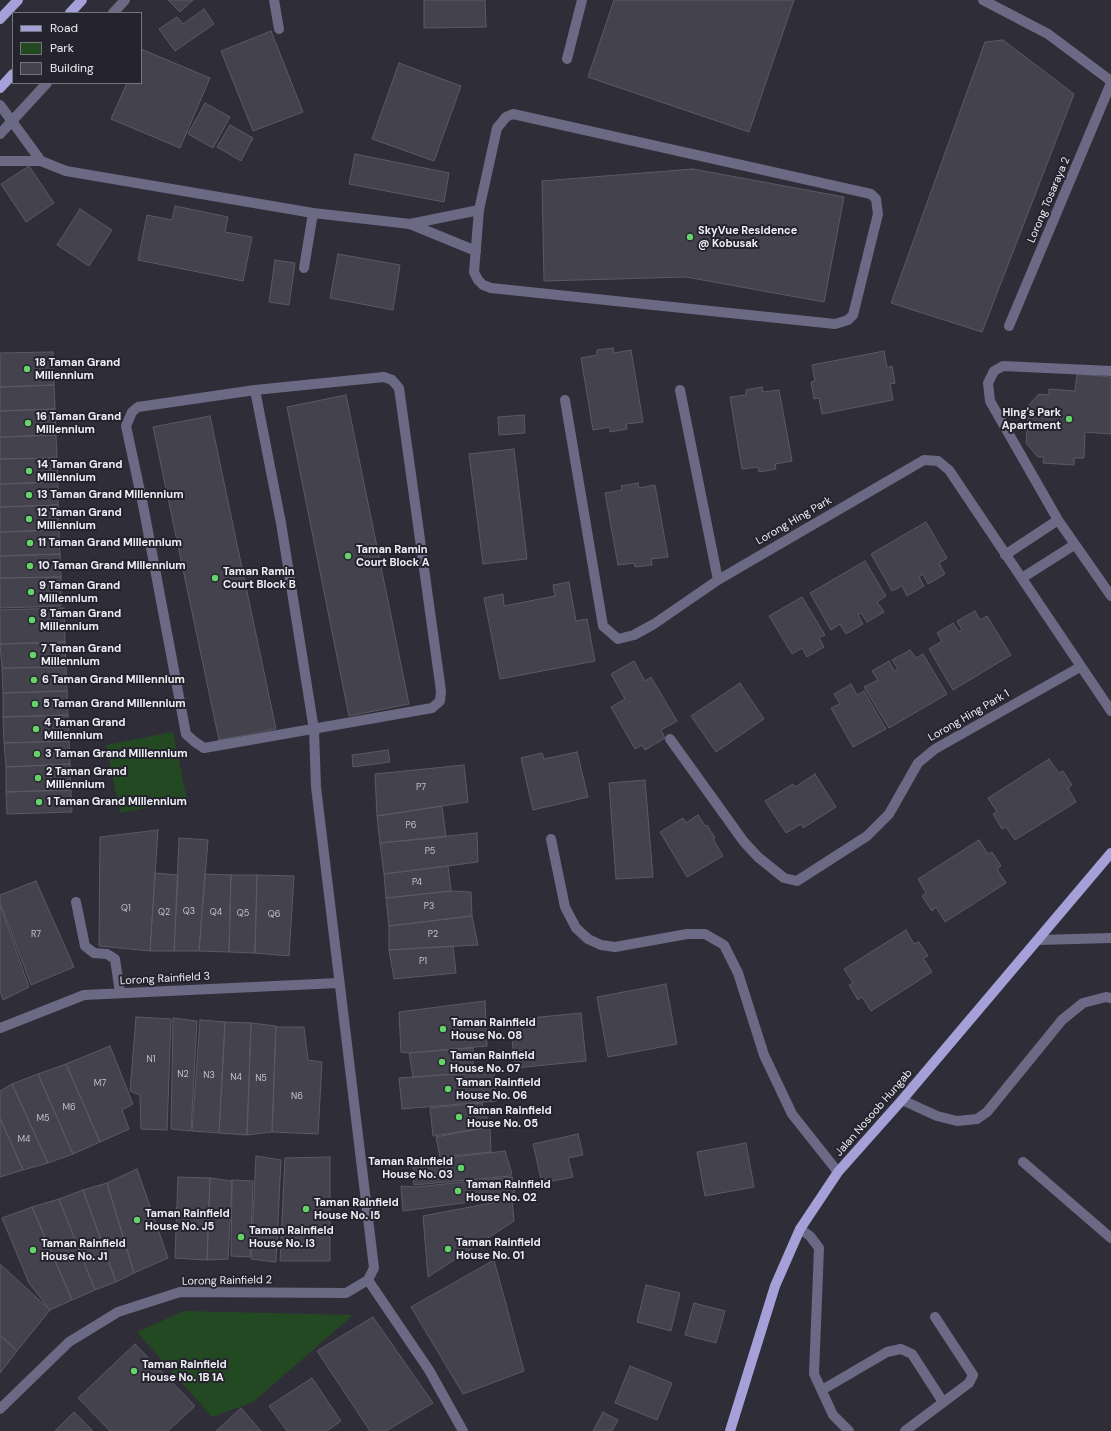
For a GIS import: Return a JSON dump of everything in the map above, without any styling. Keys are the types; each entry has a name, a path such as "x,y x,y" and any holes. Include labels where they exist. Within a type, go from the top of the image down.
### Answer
{"main road":[{"path":"0,20 18,0"},
{"path":"71,12 82,0"},
{"path":"0,88 12,75"},
{"name":"Jalan Nosoob Hungab","path":"730,1431 775,1286 800,1229 838,1172 902,1100 1111,853"}],"street":[{"path":"114,12 125,0"},
{"path":"274,0 279,29"},
{"path":"567,59 582,0"},
{"path":"982,0 1048,34 1111,82"},
{"name":"Lorong Tosaraya 2","path":"1009,326 1111,82"},
{"path":"0,134 46,84"},
{"path":"0,105 41,161"},
{"path":"513,114 864,191 871,194 876,199 878,206 878,214 856,309 848,320 835,324 491,288 483,285 474,272 478,210 497,128 506,117 513,114"},
{"path":"0,161 41,161 66,171 312,213 410,224 476,251"},
{"path":"410,224 478,210"},
{"path":"304,268 312,213"},
{"path":"1111,371 1003,366 994,371 988,383 990,401 1058,520 1111,596"},
{"path":"384,376 392,380 398,388 441,691 440,701 432,708 314,730 204,748 186,734 143,505 126,426 132,412 138,407 255,390 384,376"},
{"path":"255,390 281,523 314,730 316,787 338,983 374,1268 368,1280 429,1370 463,1431"},
{"path":"680,390 718,580"},
{"name":"Lorong Hing Park","path":"565,400 602,626 618,638 634,635 654,624 718,580 924,460 938,460 949,470 1080,667 1111,710"},
{"path":"1005,555 1058,520"},
{"path":"1022,578 1074,544"},
{"name":"Lorong Hing Park 1","path":"670,739 744,842 758,857 784,878 797,881 867,836 889,814 918,763 935,748 1080,667"},
{"path":"551,839 565,906 576,928 588,940 600,946 615,947 687,934 705,934 724,945 738,973 764,1055 792,1114 838,1172"},
{"path":"76,902 86,946 94,953 107,954 115,959 120,993"},
{"path":"1038,940 1111,938"},
{"name":"Lorong Rainfield 3","path":"0,1028 84,995 338,983"},
{"path":"902,1100 937,1116 956,1121 977,1119 987,1112 1062,1020 1083,1003 1106,997 1111,998"},
{"path":"1024,1162 1111,1238"},
{"path":"800,1229 810,1236 819,1248 814,1374 833,1415 849,1431"},
{"name":"Lorong Rainfield 2","path":"0,1409 69,1342 118,1312 180,1292 346,1293 368,1280"},
{"path":"905,1431 969,1383 973,1375 935,1317"},
{"path":"822,1390 887,1352 901,1349 912,1354 943,1402"}],"green space":[{"path":"173,732 187,800 120,813 106,745"},
{"path":"184,1311 353,1315 253,1402 212,1417 137,1332"}],"building":[{"path":"168,0 193,0 180,12"},
{"path":"424,0 485,0 486,27 424,28"},
{"path":"614,0 794,0 749,132 588,77"},
{"path":"204,9 214,24 175,51 159,29 177,17 183,24"},
{"path":"271,31 303,112 253,131 221,51"},
{"path":"1003,40 1074,94 982,332 891,303 985,42"},
{"path":"142,49 210,78 180,148 111,119 127,84 142,84"},
{"path":"399,63 461,86 434,161 372,139"},
{"path":"205,103 230,117 213,148 188,134"},
{"path":"230,125 253,138 241,161 217,147"},
{"path":"355,154 449,173 444,202 349,184"},
{"path":"29,166 54,203 26,222 1,184"},
{"name":"SkyVue Residence @ Kobusak","path":"693,169 844,197 824,302 686,277 544,281 542,181"},
{"path":"175,206 228,217 225,232 252,237 243,281 138,260 147,215 172,220"},
{"path":"80,209 112,230 89,266 57,245"},
{"path":"338,254 400,265 393,310 330,298"},
{"path":"275,260 295,263 289,305 269,302"},
{"path":"613,348 614,353 631,350 643,422 626,424 627,429 610,432 610,427 593,430 581,358 597,355 597,350"},
{"path":"884,351 887,368 892,366 895,383 890,384 893,400 822,414 819,398 814,399 811,382 815,381 812,365"},
{"name":"18 Taman Grand Millennium","path":"53,352 54,385 0,387 0,353"},
{"name":"Hing's Park Apartment","path":"1077,374 1111,377 1111,434 1085,432 1084,458 1074,458 1074,465 1043,463 1044,457 1038,457 1026,443 1029,405 1039,394 1049,395 1049,389 1075,391"},
{"path":"54,385 55,409 0,411 0,387"},
{"path":"762,387 763,392 779,390 792,461 775,464 776,469 759,472 758,467 742,469 730,397 746,395 746,390"},
{"name":"Taman Ramin Court Block A","path":"346,395 409,704 349,716 287,407"},
{"name":"16 Taman Grand Millennium","path":"55,409 56,435 0,437 0,411"},
{"path":"524,415 525,433 499,435 498,417"},
{"name":"Taman Ramin Court Block B","path":"210,416 276,729 219,740 153,427"},
{"path":"56,435 57,458 0,459 0,437"},
{"path":"514,449 527,559 483,564 469,454"},
{"name":"14 Taman Grand Millennium","path":"57,458 58,482 0,484 0,459"},
{"name":"13 Taman Grand Millennium","path":"58,482 58,505 0,507 0,484"},
{"path":"638,483 639,488 655,485 668,557 651,559 652,565 635,567 634,563 618,565 605,493 622,490 621,486"},
{"name":"12 Taman Grand Millennium","path":"58,505 59,530 0,532 0,507"},
{"path":"926,522 947,558 939,563 945,574 928,584 923,574 919,577 924,586 907,596 902,586 892,591 871,554"},
{"name":"11 Taman Grand Millennium","path":"59,530 60,554 0,556 0,532"},
{"name":"10 Taman Grand Millennium","path":"60,554 61,577 0,578 0,556"},
{"path":"865,561 886,596 877,602 884,612 867,622 861,613 858,615 863,624 846,634 840,624 831,630 810,593"},
{"name":"9 Taman Grand Millennium","path":"61,577 61,606 0,608 0,578"},
{"path":"569,582 576,621 587,619 595,661 500,679 484,598 503,594 504,606 555,596 553,585"},
{"path":"802,597 825,635 819,638 824,647 807,657 802,648 792,654 769,616"},
{"name":"8 Taman Grand Millennium","path":"64,608 65,642 0,644 0,610"},
{"path":"975,611 980,620 987,616 1011,655 953,690 929,649 942,641 937,633 953,623 959,632 962,630 957,621"},
{"name":"7 Taman Grand Millennium","path":"65,642 66,667 2,668 0,644"},
{"path":"910,650 916,658 923,654 947,694 889,728 864,687 878,680 872,671 889,661 894,671 898,669 892,660"},
{"path":"634,661 645,681 651,677 677,721 661,730 665,738 645,750 642,745 635,749 611,707 625,699 611,674"},
{"name":"6 Taman Grand Millennium","path":"66,667 67,691 3,693 2,668"},
{"path":"740,683 764,719 716,752 691,716"},
{"path":"851,684 857,695 864,691 886,729 853,747 831,708 840,704 834,694"},
{"name":"5 Taman Grand Millennium","path":"67,691 68,715 3,717 3,693"},
{"name":"4 Taman Grand Millennium","path":"68,715 69,741 4,743 3,717"},
{"name":"3 Taman Grand Millennium","path":"69,741 70,764 6,767 4,743"},
{"path":"388,750 390,762 353,767 352,755"},
{"path":"577,752 588,797 533,810 521,758 542,753 544,759"},
{"path":"1049,759 1059,773 1063,771 1072,785 1068,788 1076,802 1015,840 1006,827 1002,829 993,814 997,812 988,798"},
{"name":"2 Taman Grand Millennium","path":"70,764 71,790 6,792 6,767"},
{"path":"464,765 468,802 377,816 375,774"},
{"path":"815,774 836,807 803,828 801,824 786,833 765,801 793,784 795,787"},
{"path":"645,780 653,877 616,879 609,783"},
{"name":"1 Taman Grand Millennium","path":"71,790 72,812 7,814 6,792"},
{"path":"442,806 446,837 380,843 377,816"},
{"path":"698,815 705,826 707,825 715,838 713,839 723,856 687,877 660,832 683,818 686,823"},
{"path":"158,830 150,951 99,946 100,837"},
{"path":"477,833 478,862 384,874 380,843"},
{"path":"179,838 208,840 199,951 174,951"},
{"path":"979,840 988,854 992,852 1001,866 997,869 1006,883 945,922 936,907 932,911 922,896 926,893 918,879"},
{"path":"448,866 451,891 386,898 384,874"},
{"path":"155,873 178,875 174,951 150,951"},
{"path":"205,874 231,875 229,952 199,951"},
{"path":"231,875 257,875 255,953 229,952"},
{"path":"257,875 294,876 289,956 255,953"},
{"path":"36,881 74,967 31,985 0,902 0,895"},
{"path":"451,891 471,892 472,916 389,926 386,898"},
{"path":"0,905 29,987 3,1000 0,992"},
{"path":"472,916 478,945 389,950 389,926"},
{"path":"906,930 914,944 919,942 928,956 923,958 932,972 871,1011 862,997 858,1000 849,985 853,983 844,969"},
{"path":"453,946 456,973 394,979 389,950"},
{"path":"666,984 677,1044 608,1057 597,997"},
{"name":"Taman Rainfield House No. 08","path":"485,1001 487,1046 409,1053 401,1052 399,1012"},
{"path":"581,1013 586,1061 515,1068 510,1020"},
{"path":"136,1017 171,1019 167,1130 141,1129 140,1095 130,1091"},
{"path":"173,1018 197,1021 191,1131 171,1129"},
{"path":"200,1020 225,1022 219,1133 192,1131"},
{"path":"225,1022 251,1023 247,1135 219,1133"},
{"path":"251,1023 276,1026 272,1132 247,1135"},
{"path":"276,1027 304,1027 308,1060 322,1062 318,1134 272,1132"},
{"path":"110,1046 133,1104 122,1110 129,1129 100,1142 66,1064"},
{"name":"Taman Rainfield House No. 07","path":"473,1048 473,1073 413,1077 409,1053"},
{"path":"66,1064 100,1142 73,1154 38,1074"},
{"name":"Taman Rainfield House No. 06","path":"494,1071 496,1101 402,1109 399,1078"},
{"path":"38,1074 73,1154 48,1163 12,1084"},
{"path":"12,1084 48,1163 23,1170 0,1118 0,1091"},
{"name":"Taman Rainfield House No. 05","path":"482,1103 490,1127 433,1136 430,1108"},
{"path":"0,1118 23,1170 0,1177"},
{"path":"490,1127 491,1152 440,1157 436,1137"},
{"path":"578,1134 583,1155 568,1158 573,1177 542,1183 533,1144"},
{"path":"746,1143 754,1187 705,1196 697,1152"},
{"name":"Taman Rainfield House No. 03","path":"505,1151 512,1174 510,1176 414,1185 413,1162"},
{"path":"256,1156 281,1160 276,1262 251,1259"},
{"name":"Taman Rainfield House No. I5","path":"330,1157 330,1261 280,1261 285,1158"},
{"name":"Taman Rainfield House No. J5","path":"137,1169 168,1258 134,1273 107,1183"},
{"path":"178,1177 210,1178 207,1260 175,1258"},
{"name":"Taman Rainfield House No. 02","path":"512,1177 515,1196 403,1211 401,1186 416,1187"},
{"path":"210,1178 232,1181 228,1259 207,1260"},
{"name":"Taman Rainfield House No. I3","path":"232,1180 253,1181 250,1257 231,1256"},
{"path":"107,1183 134,1273 116,1282 83,1190"},
{"path":"83,1190 116,1282 95,1290 59,1199"},
{"path":"59,1199 95,1290 72,1300 32,1207"},
{"name":"Taman Rainfield House No. 01","path":"512,1199 514,1221 428,1277 423,1216"},
{"name":"Taman Rainfield House No. J1","path":"32,1207 72,1300 50,1310 29,1283 2,1218"},
{"path":"494,1260 524,1371 463,1394 411,1307"},
{"path":"0,1264 50,1310 17,1351 0,1335"},
{"path":"646,1285 680,1293 671,1331 637,1322"},
{"path":"694,1303 725,1311 716,1343 685,1335"},
{"path":"373,1317 433,1403 386,1431 370,1431 317,1351"},
{"path":"0,1335 17,1351 0,1373"},
{"name":"Taman Rainfield House No. 1B 1A","path":"135,1344 195,1406 168,1431 110,1431 78,1398"},
{"path":"630,1366 672,1383 657,1420 615,1403"},
{"path":"312,1378 341,1421 327,1431 287,1431 269,1406"},
{"path":"241,1408 261,1431 216,1431"},
{"path":"74,1412 93,1431 55,1431"},
{"path":"603,1412 618,1420 612,1431 593,1431"}],"place":[{"name":"SkyVue Residence @ Kobusak","path":"690,237"},
{"name":"18 Taman Grand Millennium","path":"27,369"},
{"name":"Hing's Park Apartment","path":"1069,419"},
{"name":"16 Taman Grand Millennium","path":"28,423"},
{"name":"14 Taman Grand Millennium","path":"29,471"},
{"name":"13 Taman Grand Millennium","path":"29,495"},
{"name":"12 Taman Grand Millennium","path":"29,519"},
{"name":"11 Taman Grand Millennium","path":"30,543"},
{"name":"Taman Ramin Court Block A","path":"348,556"},
{"name":"10 Taman Grand Millennium","path":"30,566"},
{"name":"Taman Ramin Court Block B","path":"215,578"},
{"name":"9 Taman Grand Millennium","path":"31,592"},
{"name":"8 Taman Grand Millennium","path":"32,620"},
{"name":"7 Taman Grand Millennium","path":"33,655"},
{"name":"6 Taman Grand Millennium","path":"34,680"},
{"name":"5 Taman Grand Millennium","path":"35,704"},
{"name":"4 Taman Grand Millennium","path":"36,729"},
{"name":"3 Taman Grand Millennium","path":"37,754"},
{"name":"2 Taman Grand Millennium","path":"38,778"},
{"name":"1 Taman Grand Millennium","path":"39,802"},
{"name":"Taman Rainfield House No. 08","path":"443,1029"},
{"name":"Taman Rainfield House No. 07","path":"442,1062"},
{"name":"Taman Rainfield House No. 06","path":"448,1089"},
{"name":"Taman Rainfield House No. 05","path":"459,1117"},
{"name":"Taman Rainfield House No. 03","path":"461,1168"},
{"name":"Taman Rainfield House No. 02","path":"458,1191"},
{"name":"Taman Rainfield House No. I5","path":"306,1209"},
{"name":"Taman Rainfield House No. J5","path":"137,1220"},
{"name":"Taman Rainfield House No. I3","path":"241,1237"},
{"name":"Taman Rainfield House No. 01","path":"448,1249"},
{"name":"Taman Rainfield House No. J1","path":"33,1250"},
{"name":"Taman Rainfield House No. 1B 1A","path":"134,1371"}]}
